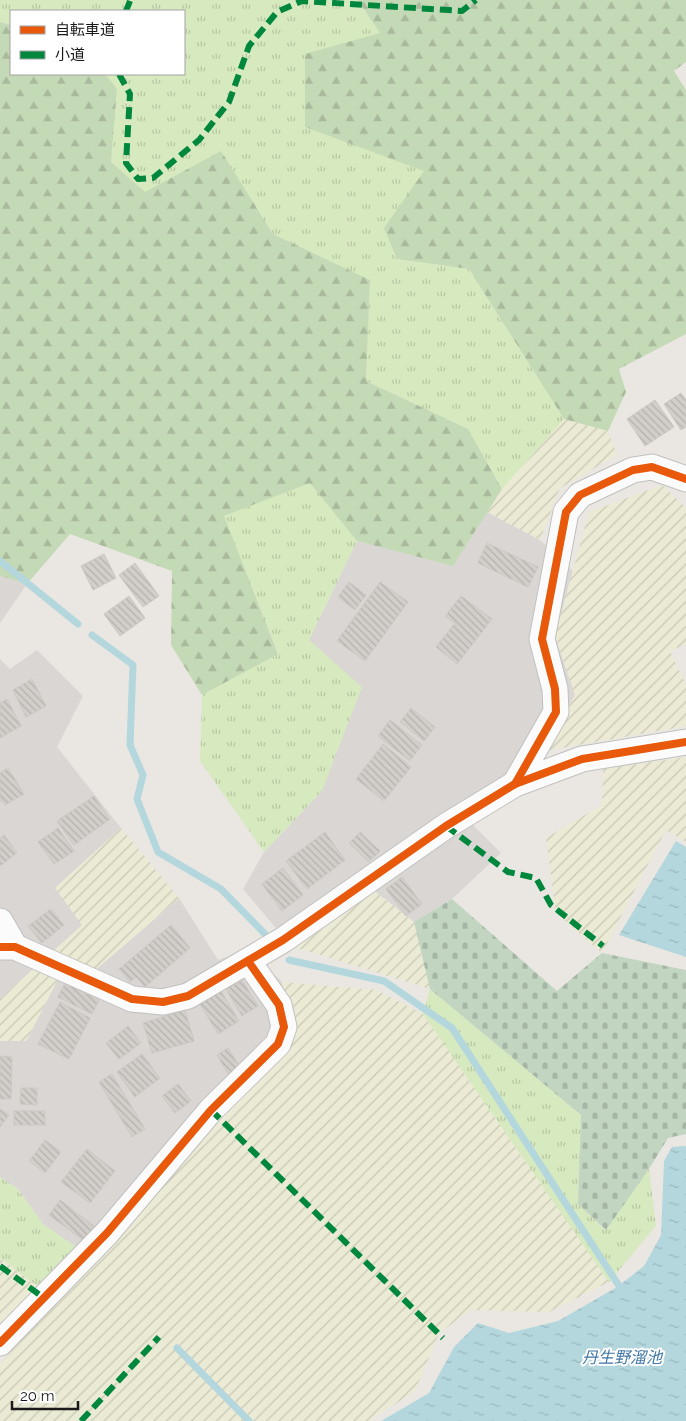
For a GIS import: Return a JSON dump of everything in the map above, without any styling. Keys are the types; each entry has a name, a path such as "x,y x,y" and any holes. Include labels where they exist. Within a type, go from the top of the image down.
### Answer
{"street":[{"path":"515,784 556,712 555,689 542,639 566,512 580,495 632,470 652,467 686,479"},
{"path":"0,921 7,947 132,999 163,1002 188,996 284,940 446,826 515,784 582,759 686,742"},
{"path":"0,1344 107,1233 211,1110 278,1044 284,1027 279,1005 248,961"}],"shaded area":[{"path":"487,512 540,540 573,571 555,636 575,695 544,751 472,824 501,853 452,899 414,922 373,890 291,946 243,889 264,852 322,791 309,640 357,541 453,566"},
{"path":"0,576 27,584 0,623"},
{"path":"37,650 83,696 57,747 121,828 55,888 83,925 0,999 0,659 10,669"},
{"path":"179,898 218,960 248,950 282,982 292,1040 93,1260 43,1224 17,1188 0,1177 0,1041 26,1041 65,966 93,972"}],"green space":[{"path":"0,0 358,0 380,33 425,171 384,228 397,259 469,269 564,419 502,489 468,429 366,381 370,280 273,234 221,152 145,193 111,162 117,90 106,75 185,75 185,10 10,10 10,25 0,22"},
{"path":"358,0 686,0 686,62 674,71 686,90 686,334 619,369 626,392 608,431 564,419 469,269 397,259 384,228 424,171 305,127 305,54 380,33"},
{"path":"0,22 10,25 10,75 106,75 117,89 111,162 145,192 221,151 273,234 370,280 366,381 468,429 502,489 453,566 357,541 310,483 224,516 278,654 202,695 171,645 172,571 70,534 27,584 0,576"},
{"path":"564,419 608,431 617,455 560,488 540,540 487,512 502,489"},
{"path":"310,483 357,541 309,640 362,687 322,791 264,852 200,761 202,695 278,653 223,516"},
{"path":"662,485 686,508 686,644 670,651 686,685 686,726 544,751 575,695 555,636 589,512"},
{"path":"686,757 686,842 666,830 602,953 556,913 546,838 602,805 603,769"},
{"path":"121,828 179,898 93,972 65,966 26,1041 0,1041 0,999 82,925 55,888"},
{"path":"373,890 414,922 430,989 291,946"},
{"path":"452,899 557,991 602,953 686,970 686,1134 668,1138 649,1169 606,1230 578,1204 581,1115 430,989 414,922"},
{"path":"282,982 377,990 423,1014 609,1282 549,1312 471,1310 439,1333 415,1391 369,1421 0,1421 0,1364 93,1260 206,1122 292,1040"},
{"path":"430,989 581,1115 578,1204 605,1230 649,1169 656,1226 609,1282 423,1014"},
{"path":"0,1177 17,1188 43,1224 78,1248 40,1288 0,1258"},
{"path":"0,1258 40,1288 0,1330"}],"water":[{"path":"676,841 686,847 686,957 619,935"},
{"name":"丹生野溜池","path":"686,1146 686,1421 381,1421 429,1393 454,1347 478,1323 509,1333 558,1321 617,1287 644,1266 661,1235 664,1161 672,1147"}],"building":[{"path":"681,393 686,400 686,427 681,430 664,404"},
{"path":"655,400 674,427 645,446 627,419"},
{"path":"487,543 538,567 528,587 478,563"},
{"path":"104,554 116,578 93,590 81,566"},
{"path":"135,563 159,596 143,607 119,575"},
{"path":"349,582 366,595 355,610 338,597"},
{"path":"380,582 408,602 365,661 337,641"},
{"path":"129,596 145,618 120,636 104,614"},
{"path":"461,596 492,619 457,664 436,647 455,623 445,616"},
{"path":"32,679 46,706 26,717 13,690"},
{"path":"7,699 21,726 0,738 0,703"},
{"path":"411,708 435,727 424,741 400,722"},
{"path":"390,720 422,745 410,761 378,736"},
{"path":"383,744 411,767 384,801 356,779"},
{"path":"8,768 24,794 5,805 2,800 0,802 0,773"},
{"path":"94,796 110,819 74,845 57,821"},
{"path":"58,828 74,851 54,864 38,842"},
{"path":"325,832 345,860 307,889 286,861"},
{"path":"360,832 380,851 368,862 349,843"},
{"path":"4,835 17,853 0,866 0,838"},
{"path":"283,868 303,895 282,911 262,884"},
{"path":"402,877 422,904 406,916 386,889"},
{"path":"51,909 64,925 42,943 28,926"},
{"path":"171,925 190,948 145,987 136,977 130,982 119,969"},
{"path":"242,980 258,1006 242,1016 226,989"},
{"path":"65,983 99,1000 92,1014 58,997"},
{"path":"221,991 239,1021 218,1034 200,1004"},
{"path":"60,1002 90,1018 69,1059 38,1044"},
{"path":"185,1010 194,1041 152,1053 143,1023"},
{"path":"128,1026 141,1043 119,1059 106,1043"},
{"path":"228,1048 240,1067 228,1074 217,1055"},
{"path":"142,1054 160,1078 135,1097 117,1072"},
{"path":"0,1056 12,1057 11,1099 0,1099"},
{"path":"112,1074 145,1129 132,1137 99,1082"},
{"path":"178,1084 191,1101 175,1113 162,1096"},
{"path":"21,1088 37,1088 37,1105 20,1104"},
{"path":"0,1109 9,1115 0,1127"},
{"path":"14,1111 45,1111 45,1125 14,1125"},
{"path":"45,1140 61,1152 45,1173 29,1161"},
{"path":"87,1149 115,1171 90,1203 61,1182"},
{"path":"60,1200 94,1226 83,1240 49,1215"}],"waterway":[{"path":"0,561 78,624"},
{"path":"92,635 133,665 130,745 143,775 137,799 158,852 221,889 265,934"},
{"path":"289,960 384,981 452,1028 623,1292"},
{"path":"177,1348 249,1421"}],"marked path":[{"path":"120,75 130,94 126,163 138,179 153,178 199,140 229,102 249,46 277,12 302,1 462,11 476,0"},
{"path":"126,10 130,1"},
{"path":"446,826 508,872 536,878 551,905 603,946"},
{"path":"211,1110 443,1338"},
{"path":"0,1266 44,1298"},
{"path":"81,1421 159,1337"}],"cycle path":[{"path":"515,784 556,712 555,689 542,639 566,512 580,495 633,470 652,467 686,479"},
{"path":"0,947 15,947 132,999 163,1002 188,996 283,940 446,826 515,784 582,759 686,742"},
{"path":"0,1343 107,1233 211,1110 278,1044 284,1027 279,1005 248,961"}]}
